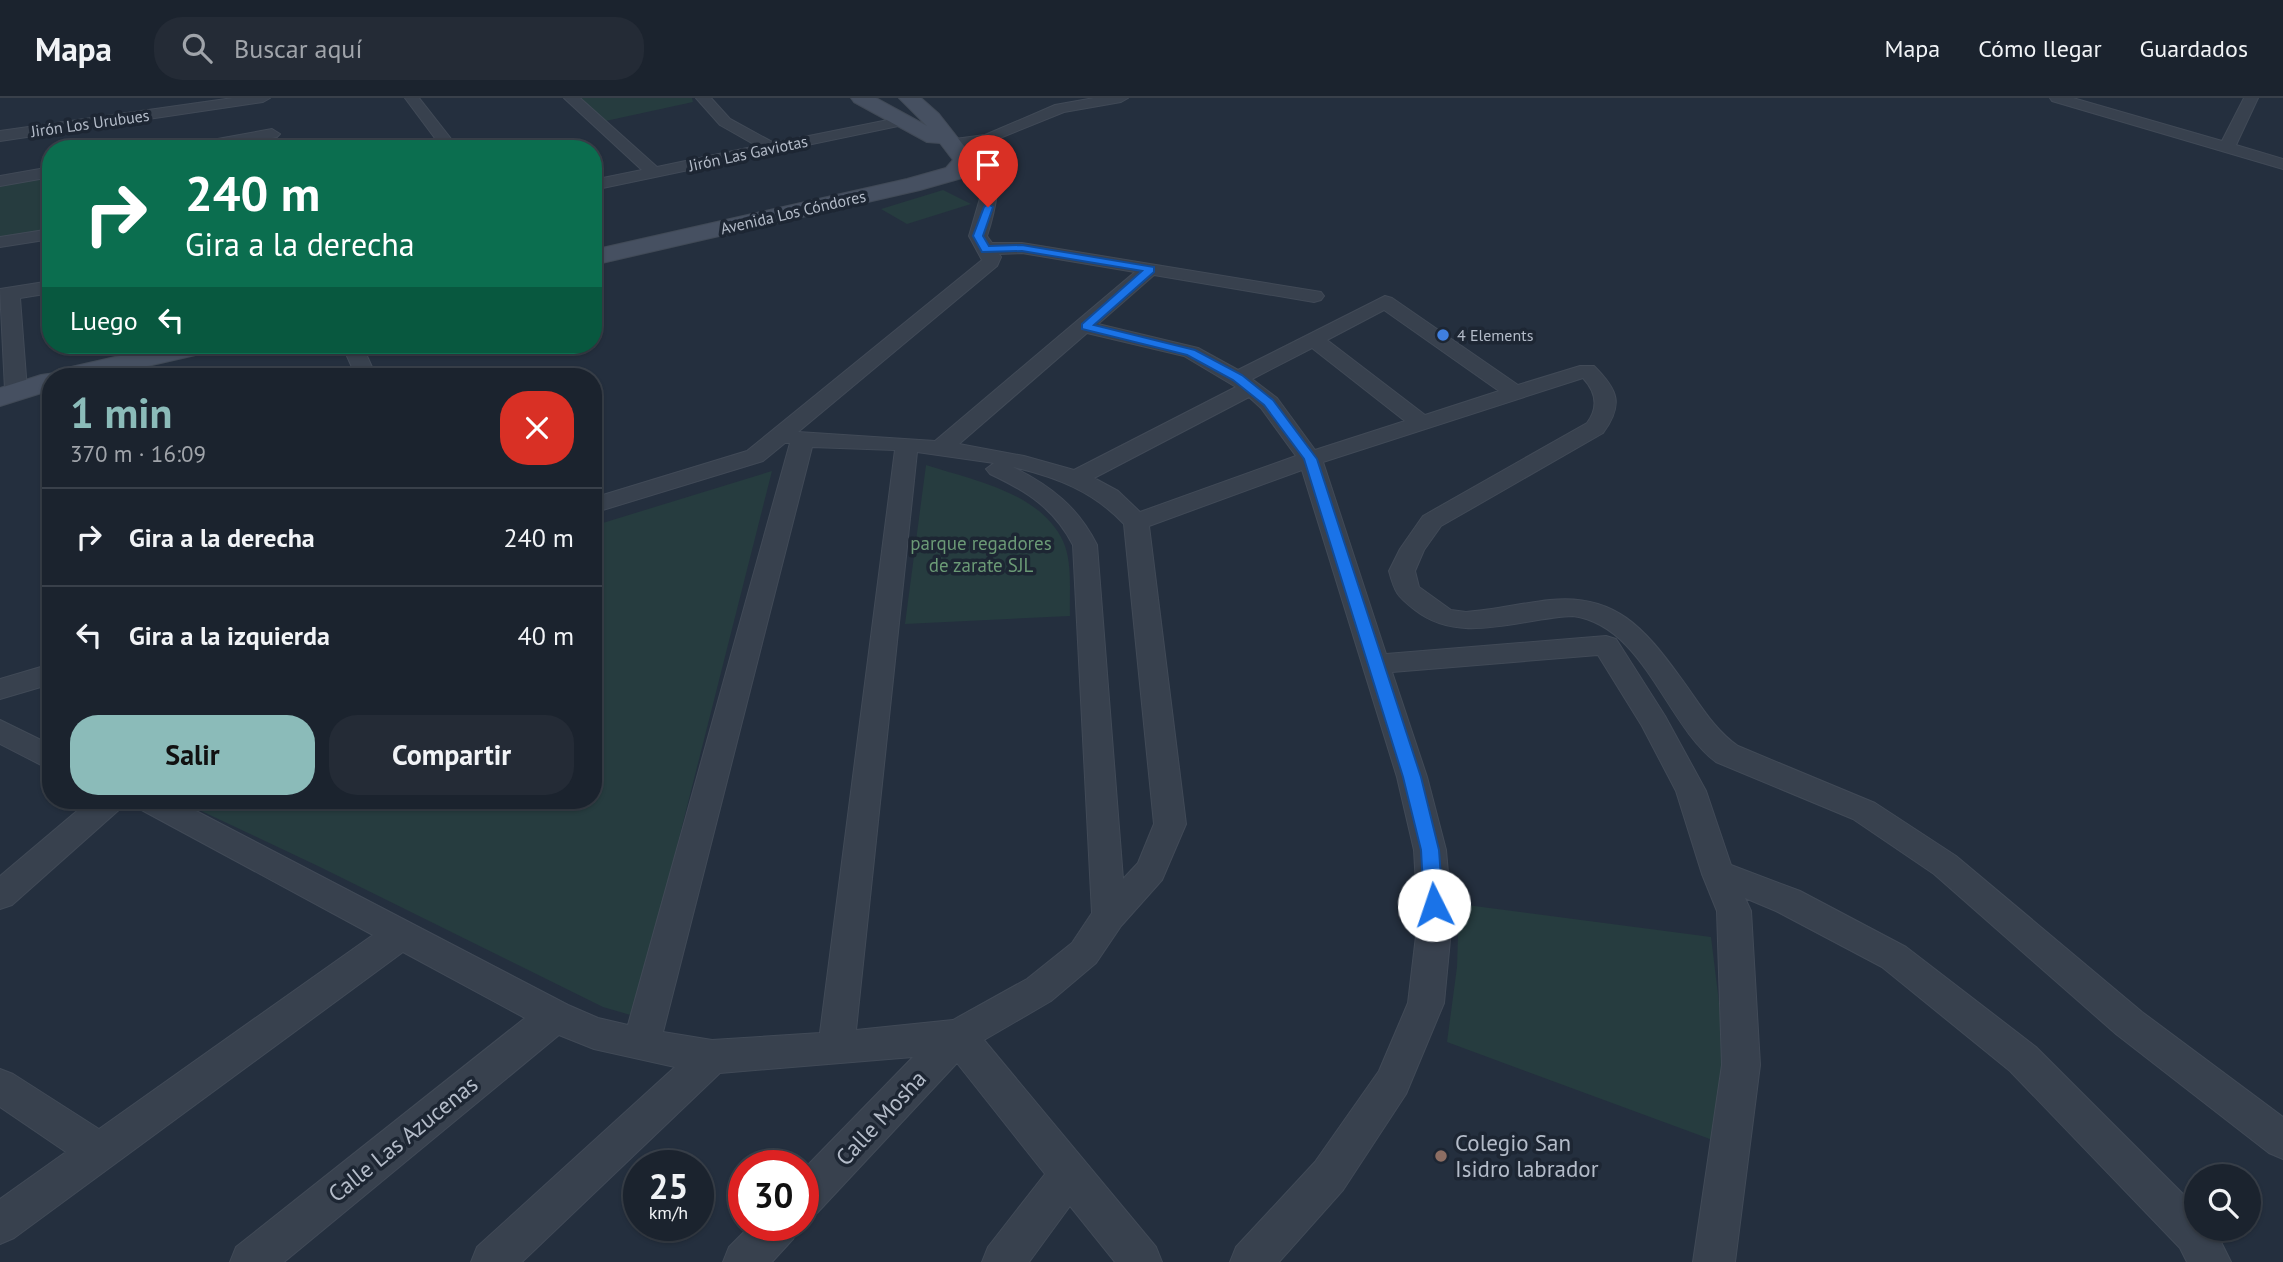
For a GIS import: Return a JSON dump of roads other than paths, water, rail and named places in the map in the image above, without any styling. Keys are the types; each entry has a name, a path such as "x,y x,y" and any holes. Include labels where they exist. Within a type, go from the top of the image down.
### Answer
{"main road":[{"path":"861,98 903,121 961,143"},
{"path":"909,98 961,143"},
{"name":"Avenida Los Cóndores","path":"602,256 954,173 964,160 961,143"},
{"path":"118,368 170,354"},
{"path":"8,394 42,384"}],"street":[{"path":"412,98 444,140"},
{"path":"571,98 653,173"},
{"path":"703,98 725,122 771,148"},
{"path":"961,143 988,139 1060,108 1121,98"},
{"path":"2057,98 2283,164"},
{"path":"2227,147 2251,98"},
{"path":"207,140 262,110 277,140"},
{"name":"Jirón Los Urubues","path":"0,136 262,110"},
{"name":"Jirón Las Gaviotas","path":"602,183 903,121"},
{"path":"602,503 755,456 791,438 991,262 992,257 978,236 988,207 991,166 988,153 961,143"},
{"path":"0,181 42,174"},
{"path":"0,242 42,235"},
{"path":"986,249 1022,248 1314,296"},
{"path":"950,450 1150,269"},
{"path":"8,394 5,294 42,288"},
{"path":"1077,478 1314,340 1385,302 1515,393"},
{"path":"1086,327 1191,352 1245,382 1269,403 1310,459 1412,777 1430,850 1435,919 1426,1003 1393,1082 1329,1176 1251,1262"},
{"path":"1314,340 1420,422"},
{"path":"1136,522 1310,459 1587,370 1600,383 1607,405 1604,418 1595,428 1432,522 1412,549 1402,571 1407,591 1445,617 1472,621 1530,610 1583,609 1610,617 1633,636 1712,743 1727,754 1864,811 1945,865 2129,1023 2283,1140"},
{"path":"166,809 555,1016 594,1033 641,1045 712,1057 836,1049 958,1036 1039,989 1084,953 1110,916 1152,871 1170,824 1136,522 1103,491 1077,478 950,450 907,444 791,438"},
{"path":"641,1045 791,438"},
{"path":"836,1049 907,444"},
{"path":"950,450 1051,497 1075,522 1085,545 1110,916"},
{"path":"1377,664 1606,645 1655,723 1692,792 1718,874 1734,911 1741,1065 1714,1262"},
{"path":"0,689 42,677"},
{"path":"0,731 42,754"},
{"path":"0,895 100,809"},
{"path":"1718,874 1788,901 1836,926 1894,957 1930,985 2023,1059 2194,1234 2210,1262"},
{"path":"0,1224 401,934"},
{"name":"Calle Las Azucenas","path":"251,1262 555,1016"},
{"path":"958,1036 1141,1262"},
{"name":"Calle Mosha","path":"819,1182 958,1036"},
{"path":"492,1262 712,1057"},
{"path":"0,1086 99,1152"},
{"path":"1003,1262 1069,1175"},
{"path":"744,1262 764,1241"}],"place":[{"name":"4 Elements","path":"1443,335"},
{"name":"Colegio San Isidro labrador","path":"1441,1156"}],"park label":[{"name":"parque regadores de zarate SJL","path":"981,554"}]}
